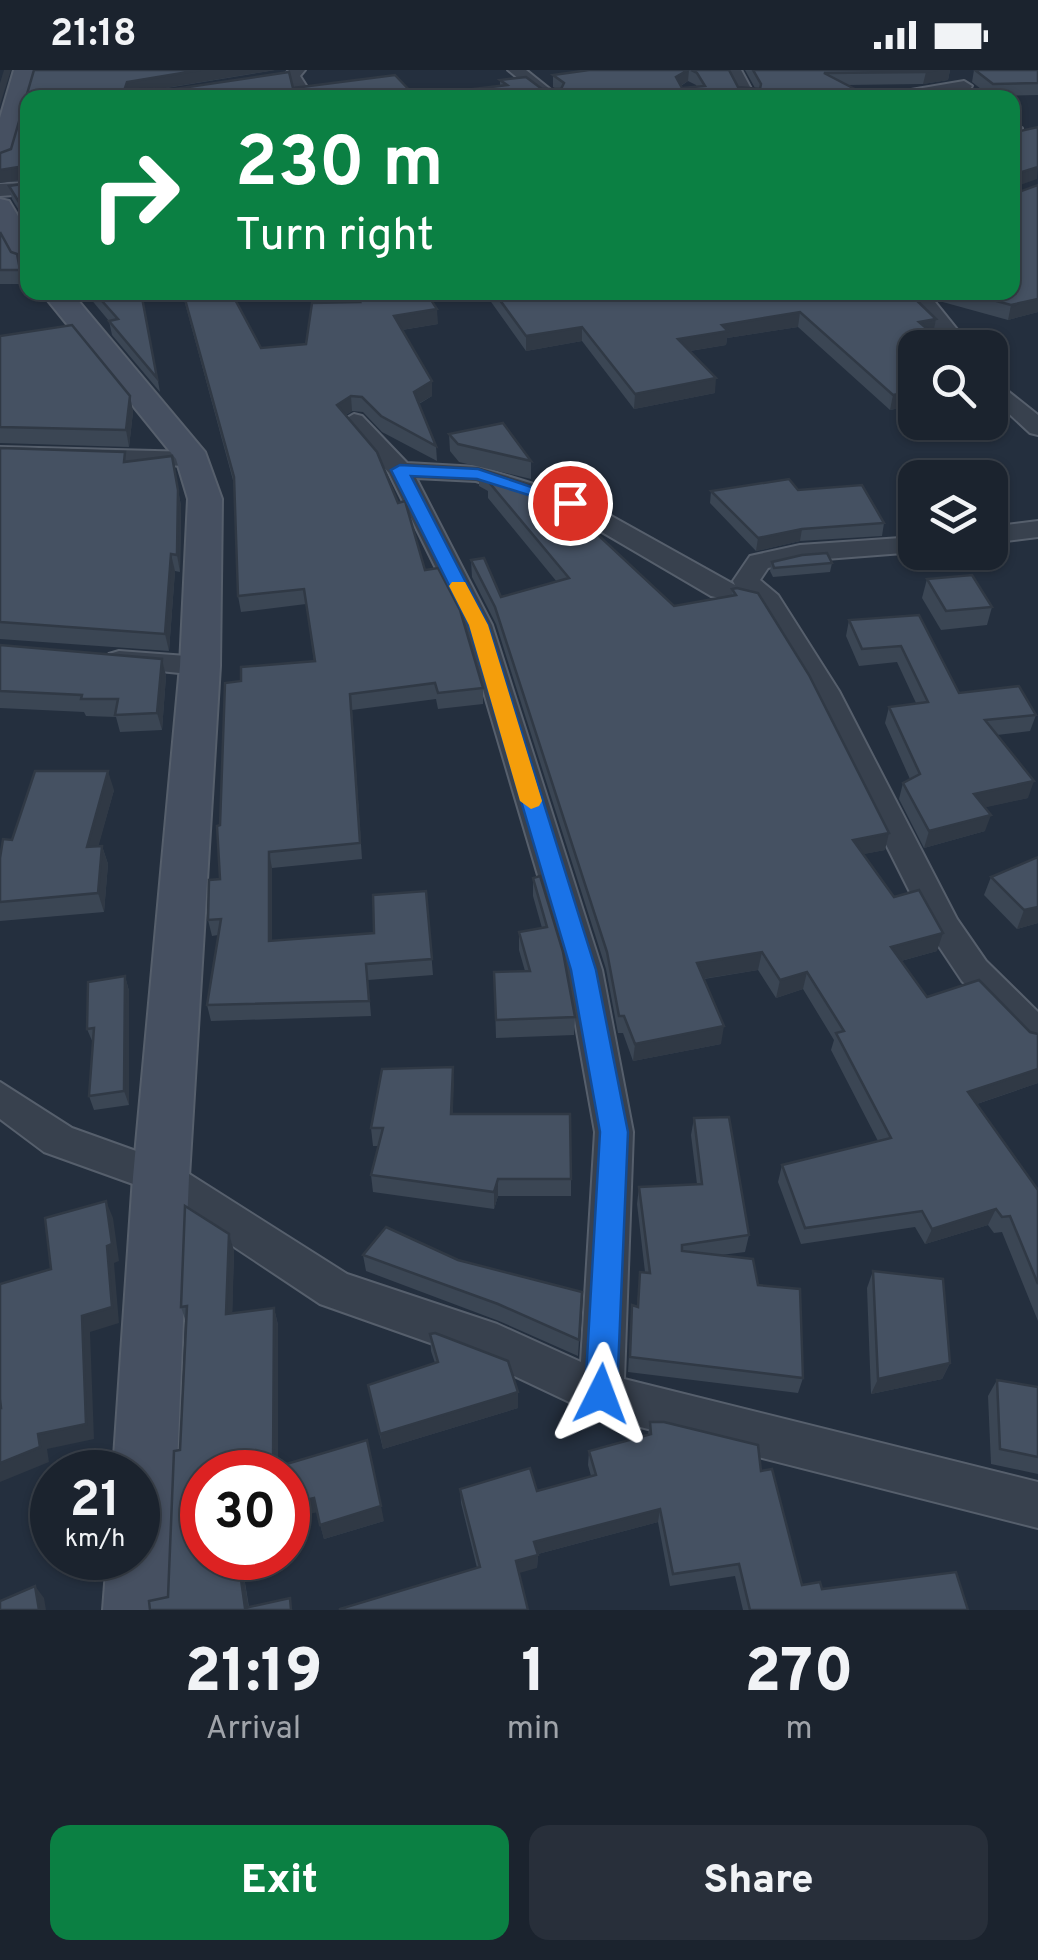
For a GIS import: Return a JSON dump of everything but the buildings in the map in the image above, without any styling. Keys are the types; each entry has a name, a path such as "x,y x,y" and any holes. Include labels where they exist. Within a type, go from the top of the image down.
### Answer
{"main road":[{"path":"0,159 25,70"},
{"path":"62,300 192,459 204,499 207,541 161,1177 137,1610"}],"street":[{"path":"516,70 542,90"},
{"path":"272,78 294,73"},
{"path":"912,90 962,80"},
{"path":"922,300 947,330"},
{"path":"1008,400 1038,428"},
{"path":"354,421 400,470 478,625 584,970 614,1132 601,1394"},
{"path":"0,454 192,459"},
{"path":"400,470 478,474 570,503 721,590 768,601"},
{"path":"1008,533 1038,529"},
{"path":"898,546 800,553 759,562 746,580 768,601 850,739 944,927 974,972 1038,1035"},
{"path":"91,658 200,666"},
{"path":"0,1098 58,1140 161,1177 335,1290 497,1345 601,1394 1038,1505"}],"slow traffic":[{"path":"458,586 478,625 531,801"}],"route":[{"path":"570,503 478,474 400,470 478,625 584,970 614,1132 601,1394"}]}
